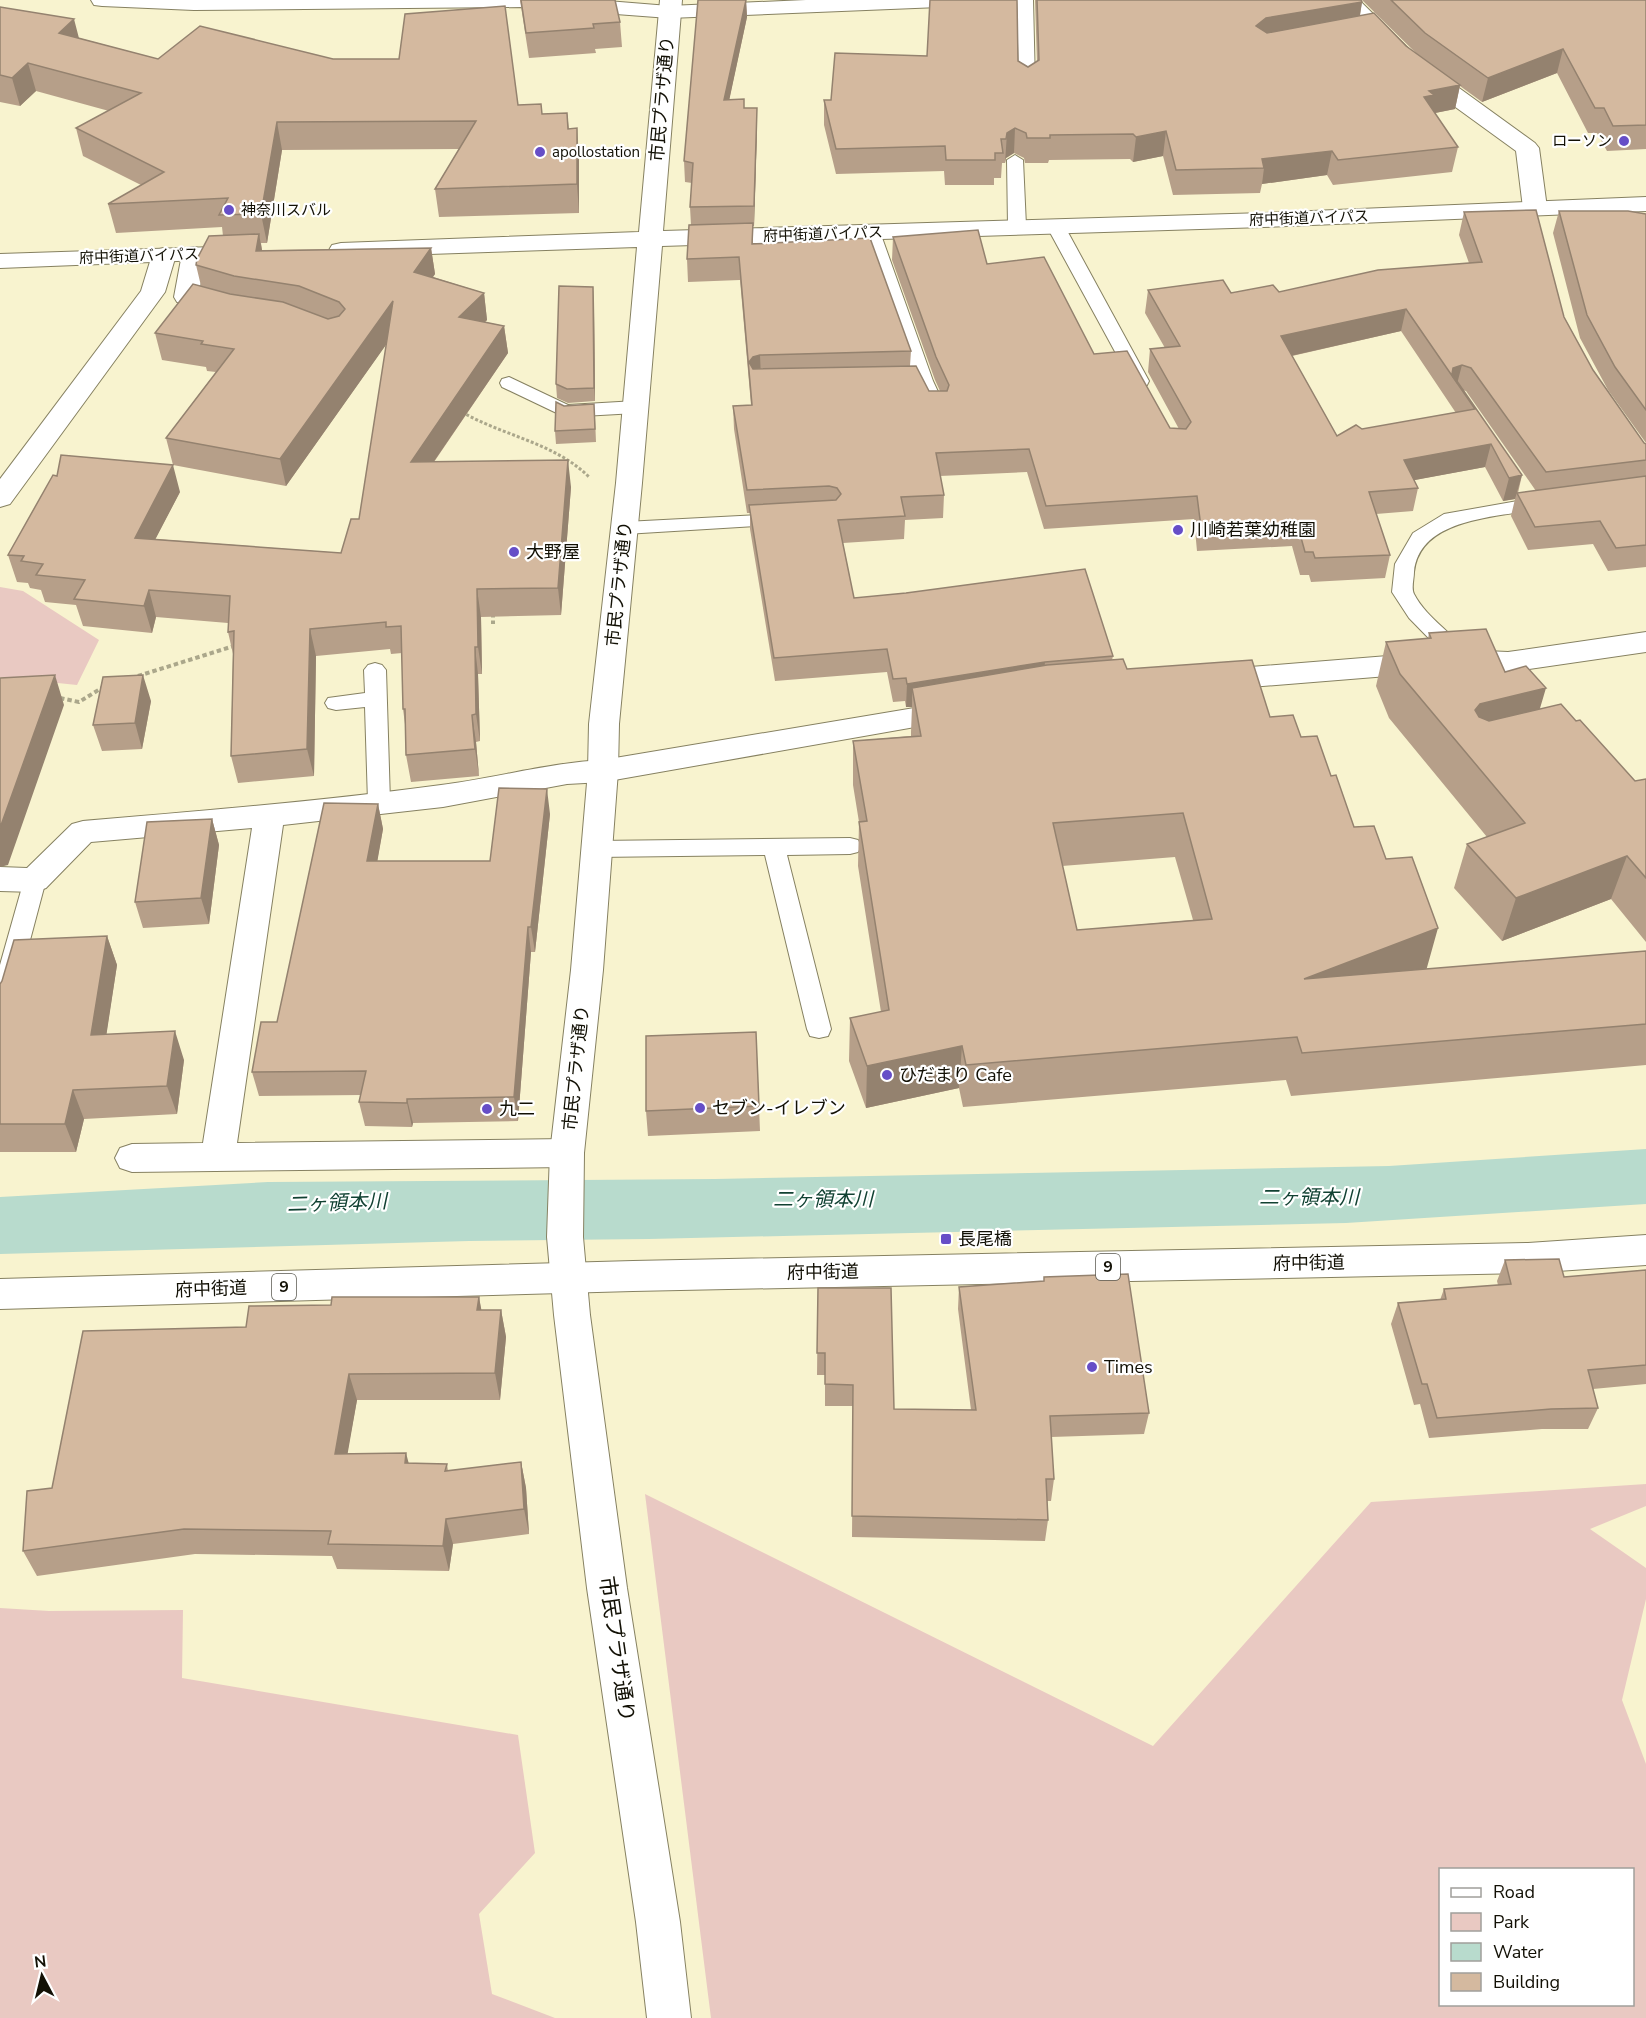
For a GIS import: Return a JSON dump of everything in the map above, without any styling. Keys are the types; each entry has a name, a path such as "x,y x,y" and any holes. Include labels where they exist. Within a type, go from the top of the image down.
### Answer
{"street":[{"path":"102,0 194,4 523,1 670,6 964,0"},
{"path":"1347,0 1411,63 1527,148 1537,216"},
{"name":"市民プラザ通り","path":"669,2018 658,1922 607,1588 565,1237 567,1160 603,771 604,724 625,528 670,6"},
{"name":"府中街道バイパス","path":"323,250 1017,226 1537,216 1646,204"},
{"name":"府中街道バイパス","path":"0,261 265,252"},
{"path":"0,498 153,292 165,255"},
{"path":"194,255 186,297 248,313"},
{"path":"1181,684 1462,660 1508,662 1646,642"},
{"path":"1508,662 1528,690"},
{"path":"0,879 35,880 83,832 269,816 443,796 567,773 603,771 986,707"},
{"path":"218,1157 269,816"},
{"path":"132,1158 567,1160"},
{"name":"府中街道","path":"0,1294 1528,1258 1646,1250"}],"lane":[{"path":"1025,0 1027,85"},
{"path":"1354,34 1377,30"},
{"path":"1016,160 1017,226"},
{"path":"1055,225 1148,395"},
{"path":"871,232 924,381 937,409"},
{"path":"901,382 924,381"},
{"path":"509,383 565,411 636,408"},
{"path":"1520,486 1533,504"},
{"path":"1462,660 1416,613 1402,592 1405,564 1420,538 1451,518 1567,500"},
{"path":"625,528 795,520"},
{"path":"375,670 379,802"},
{"path":"336,702 376,699"},
{"path":"596,849 850,846"},
{"path":"774,847 819,1029"},
{"path":"0,1008 35,880"}],"path":[{"path":"459,409 478,423 525,440 583,469 592,481"},
{"path":"493,608 494,624"},
{"path":"132,678 239,645"},
{"path":"57,698 79,702 110,684"}],"green space":[{"path":"0,587 23,591 99,640 77,685 0,677"},
{"path":"1646,1484 1646,1506 1590,1529 1646,1568 1646,1599 1622,1700 1646,1764 1646,2018 711,2018 645,1494 1153,1746 1371,1502"},
{"path":"0,1608 49,1611 183,1610 182,1678 518,1735 535,1853 479,1914 492,1994 555,2018 0,2018"}],"water":[{"name":"二ヶ領本川","path":"1646,1149 1646,1204 1346,1223 469,1241 0,1254 0,1197 268,1182 715,1179 1389,1166"}],"building":[{"path":"521,0 615,0 620,22 593,24 594,28 526,33"},
{"path":"698,0 746,0 724,100 744,99 744,108 757,108 754,206 690,207 693,163 684,161"},
{"path":"930,0 1017,0 1018,61 1028,67 1039,60 1037,0 1361,0 1362,2 1266,18 1256,26 1267,33 1374,13 1406,46 1460,85 1429,91 1434,95 1424,97 1458,147 1338,160 1332,151 1262,159 1264,168 1176,170 1166,131 1136,137 1133,134 1050,135 1050,138 1027,138 1026,133 1015,128 1007,133 1006,139 1001,139 1003,153 995,153 995,160 946,160 945,146 836,149 824,100 831,100 835,53 927,56"},
{"path":"1391,0 1646,0 1646,125 1613,126 1604,108 1595,108 1563,49 1488,78 1425,33"},
{"path":"505,6 518,105 541,104 542,114 567,113 568,129 577,128 577,184 435,189 476,121 277,122 261,214 219,215 228,198 108,204 164,172 76,128 141,93 28,63 12,78 0,75 0,7 74,19 59,33 158,59 200,26 333,59 399,59 405,14"},
{"path":"1536,210 1564,317 1593,370 1646,444 1646,460 1546,472 1471,368 1462,365 1453,368 1452,374 1522,475 1509,478 1491,444 1404,460 1418,488 1369,492 1390,555 1315,558 1313,552 1305,552 1297,523 1201,527 1197,496 1046,506 1029,449 936,453 944,495 901,497 905,516 838,520 854,598 1085,569 1113,656 1045,662 907,684 906,678 893,679 887,649 774,658 749,505 836,500 841,494 837,488 829,486 747,490 733,406 752,405 739,257 687,259 689,225 753,223 752,244 870,238 911,351 760,355 753,357 749,362 753,369 916,366 929,391 947,391 949,385 936,357 893,237 978,230 987,264 1044,257 1094,354 1127,351 1170,428 1186,429 1191,422 1150,349 1180,346 1148,290 1223,280 1231,293 1273,285 1279,292 1378,270 1482,262 1464,212","holes":["1406,309 1475,409 1362,429 1356,425 1337,436 1281,336"]},
{"path":"1559,211 1628,211 1646,214 1646,410 1615,367 1587,315"},
{"path":"259,234 256,251 431,248 414,272 484,293 459,317 504,326 411,462 568,460 558,588 477,589 476,714 472,715 475,749 406,755 401,626 386,627 386,622 310,629 307,749 231,756 234,631 228,632 230,596 149,590 144,606 74,599 85,580 36,575 43,564 21,561 24,556 8,555 53,475 57,476 61,455 173,465 135,538 341,553 351,519 359,519 393,301 280,459 166,438 234,349 155,333 193,284 230,294 283,302 328,319 339,316 345,309 339,302 299,286 234,276 196,265 209,236"},
{"path":"559,286 593,287 594,388 567,389 556,384"},
{"path":"556,402 564,406 594,404 595,429 555,431"},
{"path":"1646,476 1646,545 1616,548 1600,521 1535,527 1517,493"},
{"path":"1486,629 1505,672 1526,666 1546,688 1480,704 1475,710 1479,717 1489,721 1561,704 1576,721 1580,720 1635,781 1646,779 1646,878 1627,856 1516,898 1467,844 1525,823 1400,674 1386,642 1431,638 1429,633"},
{"path":"1123,659 1127,669 1252,660 1270,717 1293,715 1301,737 1317,736 1331,776 1336,775 1354,827 1374,826 1386,859 1412,857 1438,928 1304,979 1646,951 1646,1024 1302,1053 1297,1037 966,1065 962,1046 867,1066 850,1018 889,1010 859,822 867,821 853,741 921,736 912,688 1047,665","holes":["1183,813 1212,919 1077,930 1053,823"]},
{"path":"55,675 0,828 0,678"},
{"path":"143,675 135,723 93,725 103,677"},
{"path":"499,788 547,789 531,927 528,927 514,1097 407,1099 407,1103 359,1102 366,1071 252,1072 261,1022 277,1022 324,803 378,804 367,861 490,861"},
{"path":"212,819 201,898 135,902 147,822"},
{"path":"107,936 91,1035 175,1031 167,1086 73,1090 65,1124 0,1124 0,984 14,940"},
{"path":"756,1032 759,1106 646,1111 646,1036"},
{"path":"1559,1259 1564,1277 1646,1270 1646,1365 1588,1370 1598,1408 1551,1409 1437,1418 1427,1384 1422,1384 1398,1303 1446,1299 1444,1289 1511,1284 1505,1260"},
{"path":"1128,1274 1149,1413 1050,1416 1054,1479 1046,1479 1048,1520 852,1516 853,1385 825,1384 825,1353 817,1353 818,1288 891,1288 894,1409 976,1410 959,1287 1044,1281 1044,1277"},
{"path":"332,1297 479,1297 477,1310 501,1310 495,1373 349,1374 335,1454 406,1453 405,1463 447,1464 445,1471 521,1462 524,1509 446,1519 443,1546 328,1544 331,1531 184,1529 23,1551 27,1491 52,1488 83,1331 246,1327 249,1306 331,1305"}],"place":[{"name":"ローソン","path":"1624,141"},
{"name":"apollostation","path":"540,152"},
{"name":"神奈川スバル","path":"229,210"},
{"name":"川崎若葉幼稚園","path":"1178,530"},
{"name":"大野屋","path":"514,552"},
{"name":"ひだまり Cafe","path":"887,1075"},
{"name":"セブン-イレブン","path":"700,1108"},
{"name":"九二","path":"487,1109"},
{"name":"長尾橋","path":"946,1239"},
{"name":"Times","path":"1092,1367"}]}
